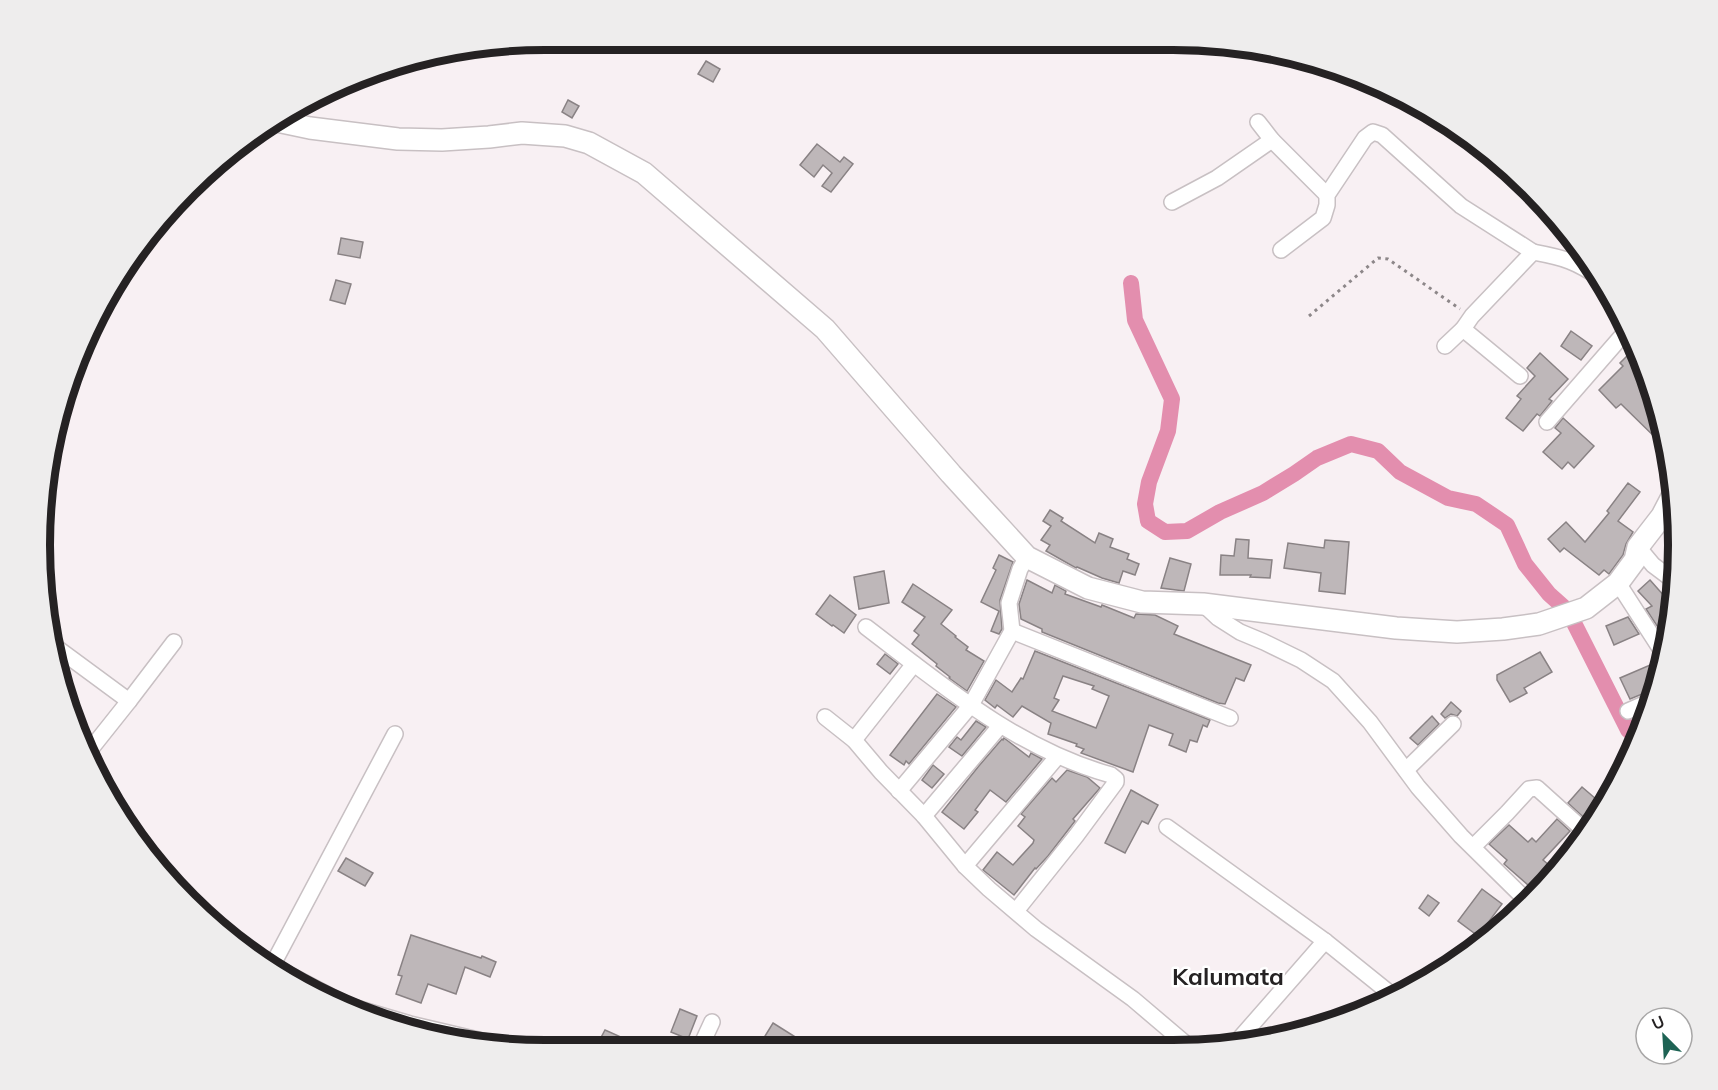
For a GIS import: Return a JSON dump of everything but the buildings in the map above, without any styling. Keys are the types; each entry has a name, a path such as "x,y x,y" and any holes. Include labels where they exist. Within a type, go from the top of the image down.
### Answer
{"street":[{"path":"1258,122 1272,140 1327,195"},
{"path":"286,123 398,139 442,140 522,133 565,136 589,143 644,172 825,329 951,474 1027,556 1088,588 1142,602 1203,604 1395,628 1447,632 1503,629 1539,624 1586,608 1618,583 1635,560 1638,547 1666,507"},
{"path":"1281,250 1323,218 1327,195 1365,138 1373,132 1382,135 1461,206 1533,252 1562,257 1582,266"},
{"path":"1172,202 1217,178 1272,140"},
{"path":"1445,346 1533,252"},
{"path":"1467,323 1520,376"},
{"path":"1546,422 1622,337"},
{"path":"1638,547 1653,566 1667,576"},
{"path":"899,791 970,705 1012,630 1009,603 1020,569 1027,556"},
{"path":"1618,583 1658,645"},
{"path":"1203,604 1218,618 1240,632 1301,660 1333,681 1370,722 1440,812 1522,896"},
{"path":"866,627 1000,726 1057,757 1115,777 1116,780 1076,836 1016,911"},
{"path":"1012,630 1230,718"},
{"path":"93,747 174,642"},
{"path":"61,651 129,701"},
{"path":"854,740 914,664"},
{"path":"1628,711 1642,705"},
{"path":"825,717 854,740 881,772 924,816 965,866 1043,934 1133,999 1181,1040"},
{"path":"1406,770 1453,724"},
{"path":"924,816 1000,726"},
{"path":"275,960 395,734"},
{"path":"965,866 1057,757"},
{"path":"1473,847 1528,789 1534,787 1580,827"},
{"path":"1167,827 1325,941 1387,991"},
{"path":"1242,1035 1325,941"},
{"path":"704,1040 712,1022"}],"path":[{"path":"1309,316 1378,258 1388,259 1467,323"}],"waterway":[{"path":"1131,283 1135,320 1172,399 1168,431 1149,482 1145,504 1148,521 1165,532 1187,531 1220,512 1263,493 1317,458 1351,444 1378,451 1400,472 1448,498 1476,504 1507,525 1525,564 1549,594 1568,611 1628,730 1632,733"}],"district":[{"name":"Kalumata","path":"1228,976"}]}
